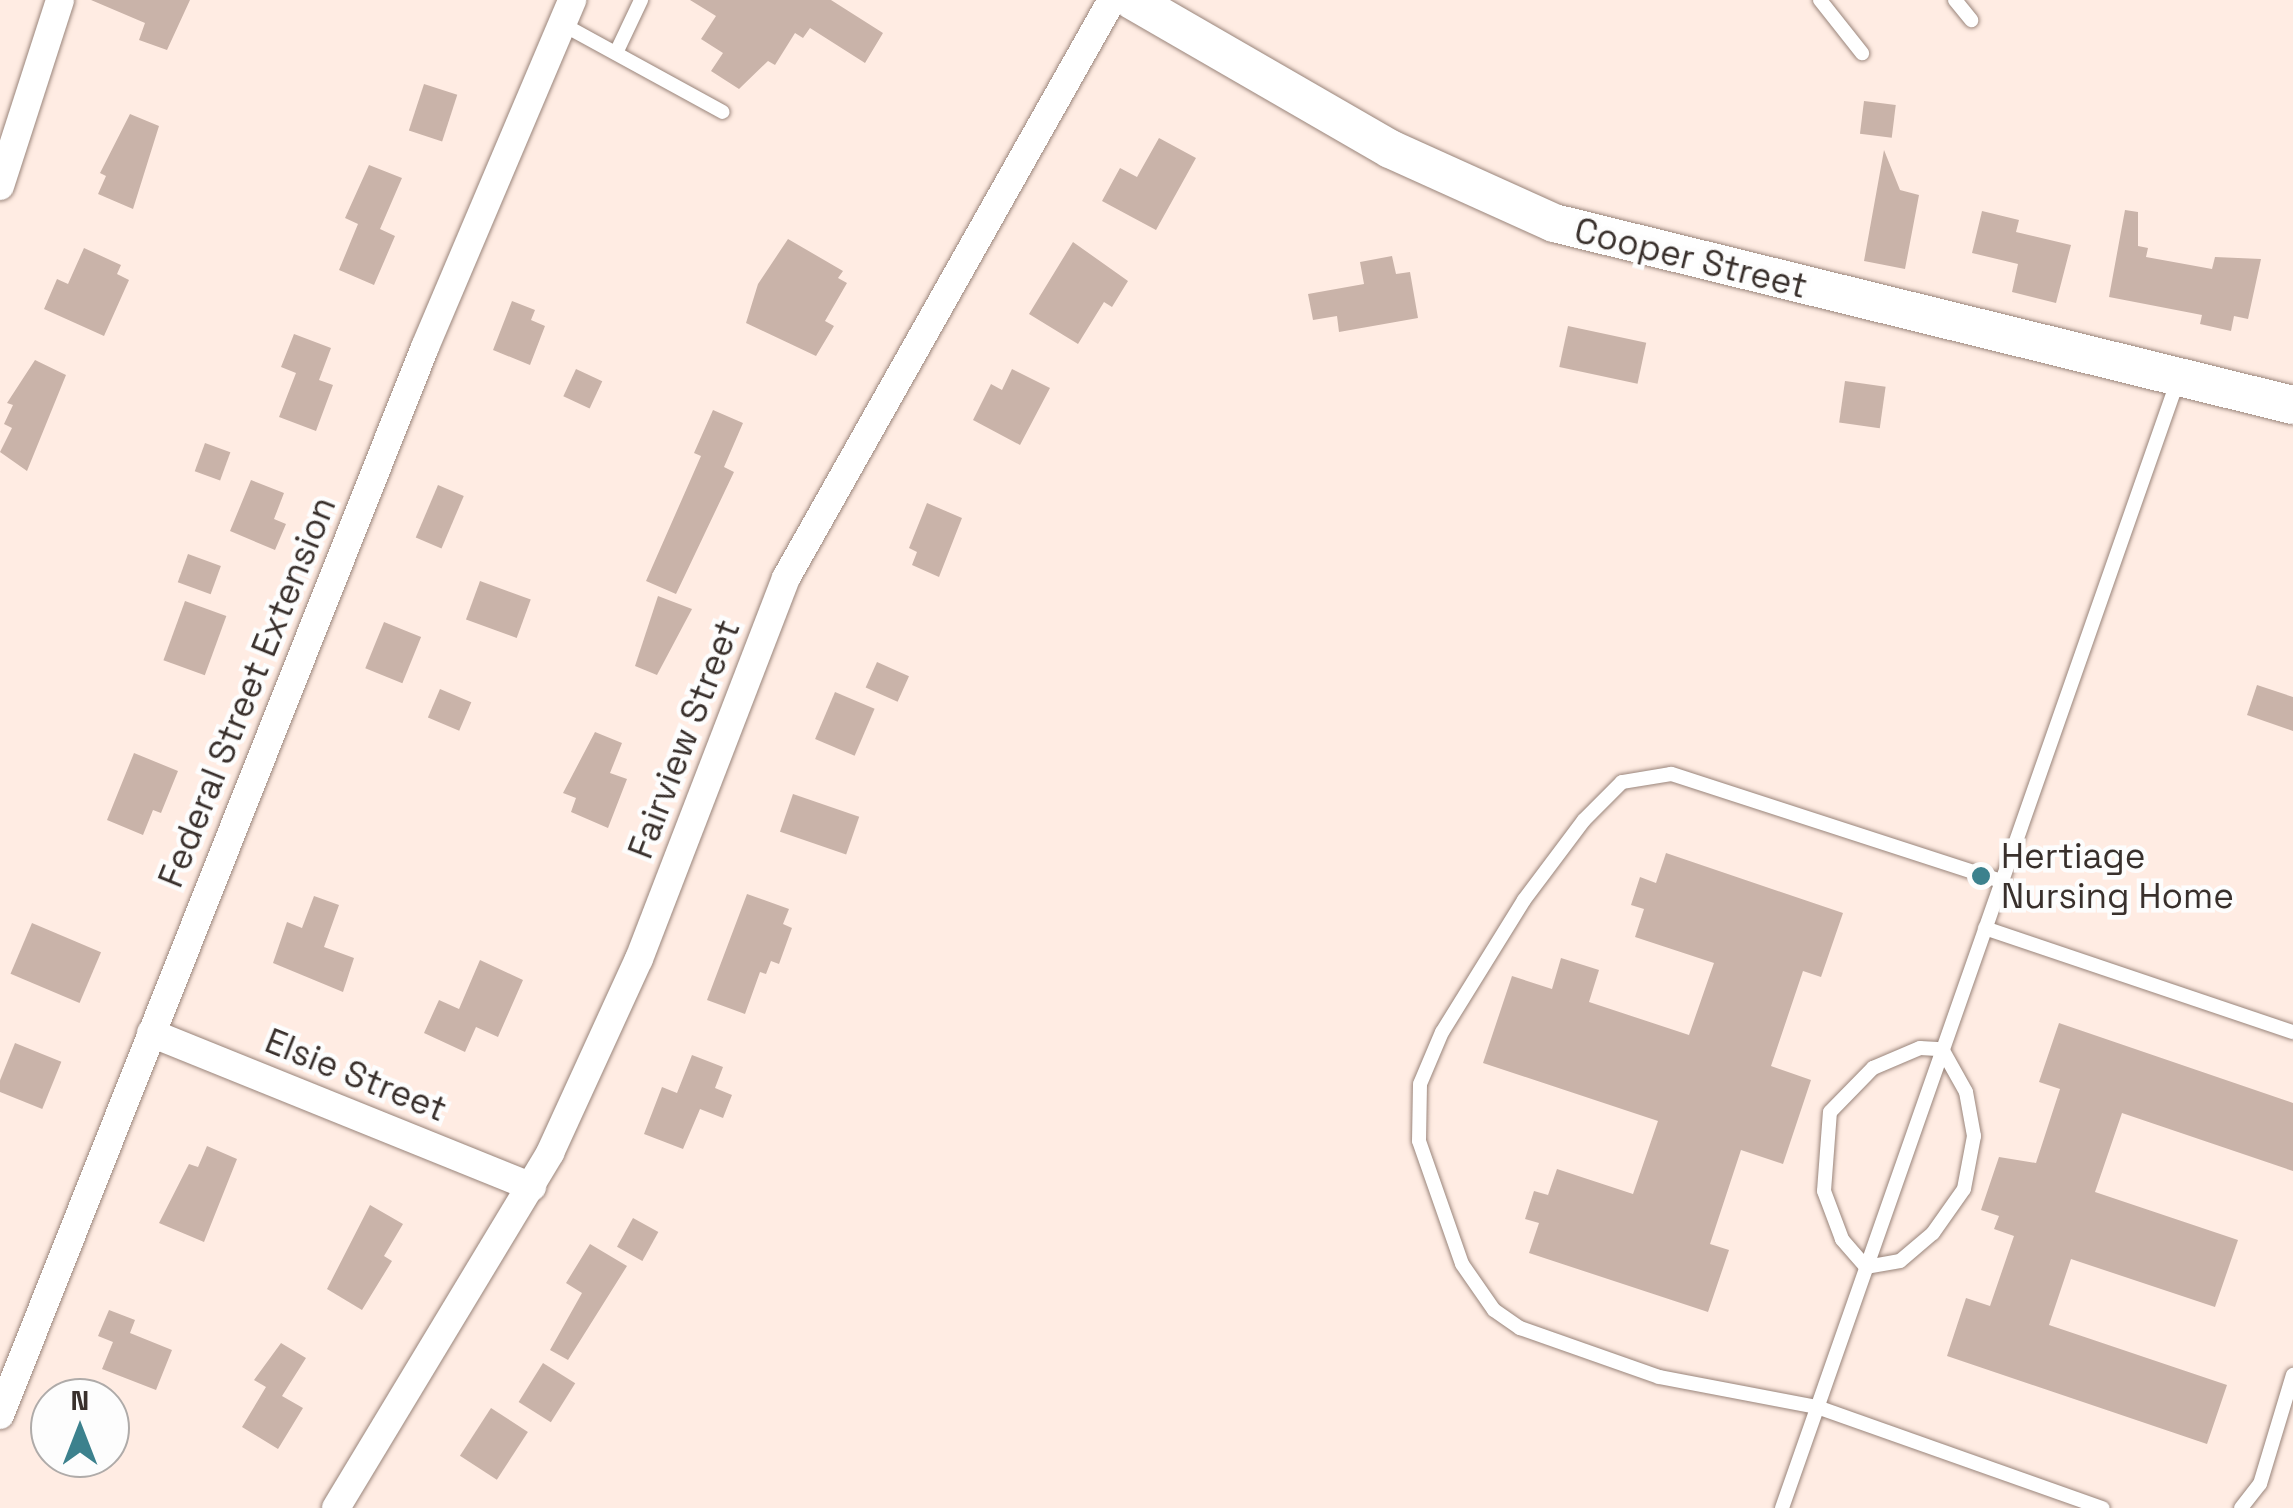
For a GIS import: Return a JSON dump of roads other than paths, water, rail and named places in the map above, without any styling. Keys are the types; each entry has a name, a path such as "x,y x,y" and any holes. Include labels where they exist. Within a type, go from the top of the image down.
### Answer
{"street":[{"path":"0,186 60,0"},
{"name":"Fairview Street","path":"336,1508 532,1187 639,959 786,578 1112,0"},
{"name":"Cooper Street","path":"1132,0 1390,149 1554,223 2293,406"},
{"name":"Federal Street Extension","path":"0,1415 151,1032 567,12"},
{"name":"Elsie Street","path":"151,1032 532,1187"}],"lane":[{"path":"616,53 642,0"},
{"path":"1820,0 1862,53"},
{"path":"1955,0 1972,20"},
{"path":"567,12 616,53 723,112"},
{"path":"1782,1508 2180,377"},
{"path":"2002,882 1671,774 1622,782 1584,820 1524,900 1442,1032 1420,1084 1419,1141 1438,1206 1462,1264 1494,1310 1520,1328 1659,1377 1817,1407 2104,1508"},
{"path":"1985,928 2293,1032"},
{"path":"1866,1268 1842,1239 1824,1191 1830,1112 1874,1068 1920,1048 1942,1049"},
{"path":"1866,1268 1900,1260 1933,1234 1964,1190 1974,1136 1966,1092 1942,1049"},
{"path":"2241,1508 2260,1484 2293,1375"}],"place":[{"name":"Hertiage Nursing Home","path":"1981,876"}]}
